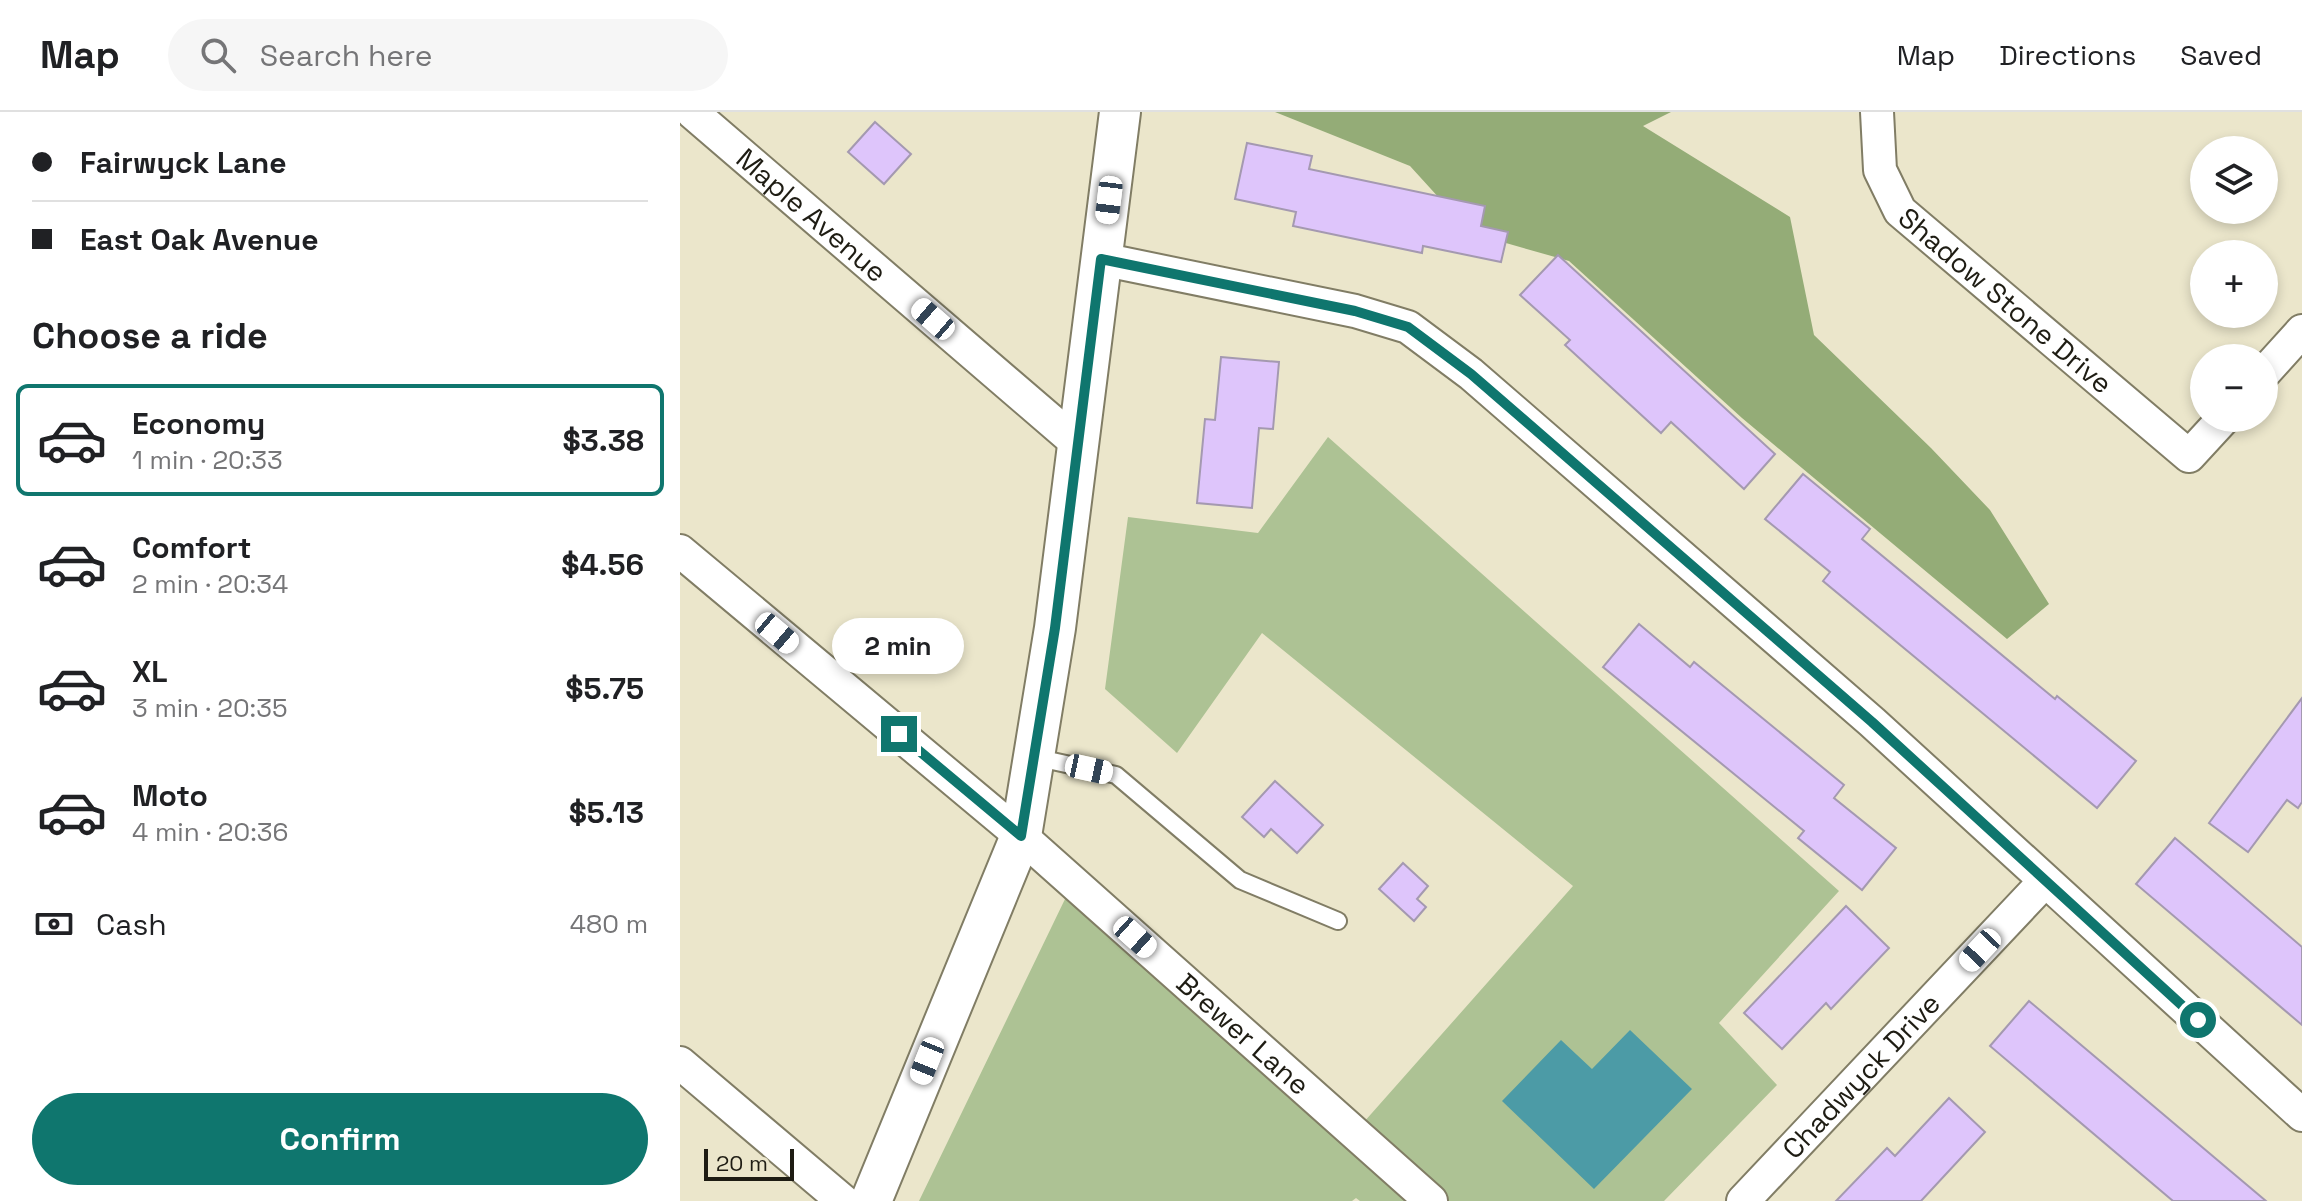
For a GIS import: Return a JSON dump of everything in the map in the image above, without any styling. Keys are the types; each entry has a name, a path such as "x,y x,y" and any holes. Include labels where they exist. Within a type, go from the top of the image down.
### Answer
{"street":[{"name":"Maple Avenue","path":"692,112 1077,443"},
{"path":"871,1201 1021,836 1055,628 1120,112"},
{"name":"Shadow Stone Drive","path":"1877,112 1880,170 1900,211 2189,456 2211,432"},
{"path":"1101,259 1355,311 1408,327 1471,374 1872,722 2302,1115"},
{"path":"2278,358 2302,331"},
{"name":"Brewer Lane","path":"680,551 1021,836 1431,1201"},
{"name":"Chadwyck Drive","path":"1743,1201 2045,881"},
{"path":"680,1063 843,1201"}],"lane":[{"path":"1034,757 1116,775 1240,880 1338,921"}],"green space":[{"path":"1275,112 1671,112 1643,126 1790,217 1814,335 1990,510 2049,604 2007,639 1742,418 1569,261 1471,233 1410,166"},
{"path":"1328,437 1839,891 1719,1023 1777,1085 1664,1201 1360,1201 1356,1198 1352,1201 919,1201 1066,897 1356,1131 1573,886 1262,633 1177,753 1105,689 1128,517 1258,533"}],"water":[{"path":"1630,1030 1692,1089 1594,1189 1502,1101 1561,1040 1592,1069"}],"building":[{"path":"875,122 911,154 884,184 848,152"},
{"path":"1247,143 1312,156 1309,169 1485,206 1481,226 1508,232 1501,262 1423,246 1422,253 1293,226 1296,212 1235,199"},
{"path":"1558,255 1775,454 1744,489 1671,422 1661,433 1565,345 1570,340 1520,295"},
{"path":"1221,357 1279,362 1273,429 1259,428 1252,508 1197,503 1205,419 1215,420"},
{"path":"1803,474 1870,529 1862,539 2055,699 2057,696 2136,761 2097,808 1823,581 1830,572 1765,519"},
{"path":"1639,624 1690,667 1694,662 1844,785 1834,798 1896,848 1862,890 1798,838 1804,831 1603,667"},
{"path":"2302,698 2302,802 2298,808 2287,800 2248,852 2209,823"},
{"path":"1275,781 1323,825 1297,853 1271,829 1264,837 1242,817"},
{"path":"2175,838 2302,947 2302,1025 2136,884"},
{"path":"1403,863 1428,886 1417,899 1426,907 1414,921 1379,889"},
{"path":"1846,906 1889,948 1831,1009 1826,1003 1782,1049 1744,1013"},
{"path":"2029,1001 2266,1201 2173,1201 1990,1046"},
{"path":"1949,1098 1985,1132 1921,1201 1836,1201 1887,1148 1895,1156"}],"route":[{"path":"899,734 1021,836 1055,628 1101,259 1355,311 1408,327 1471,374 1872,722 2198,1020"}]}
